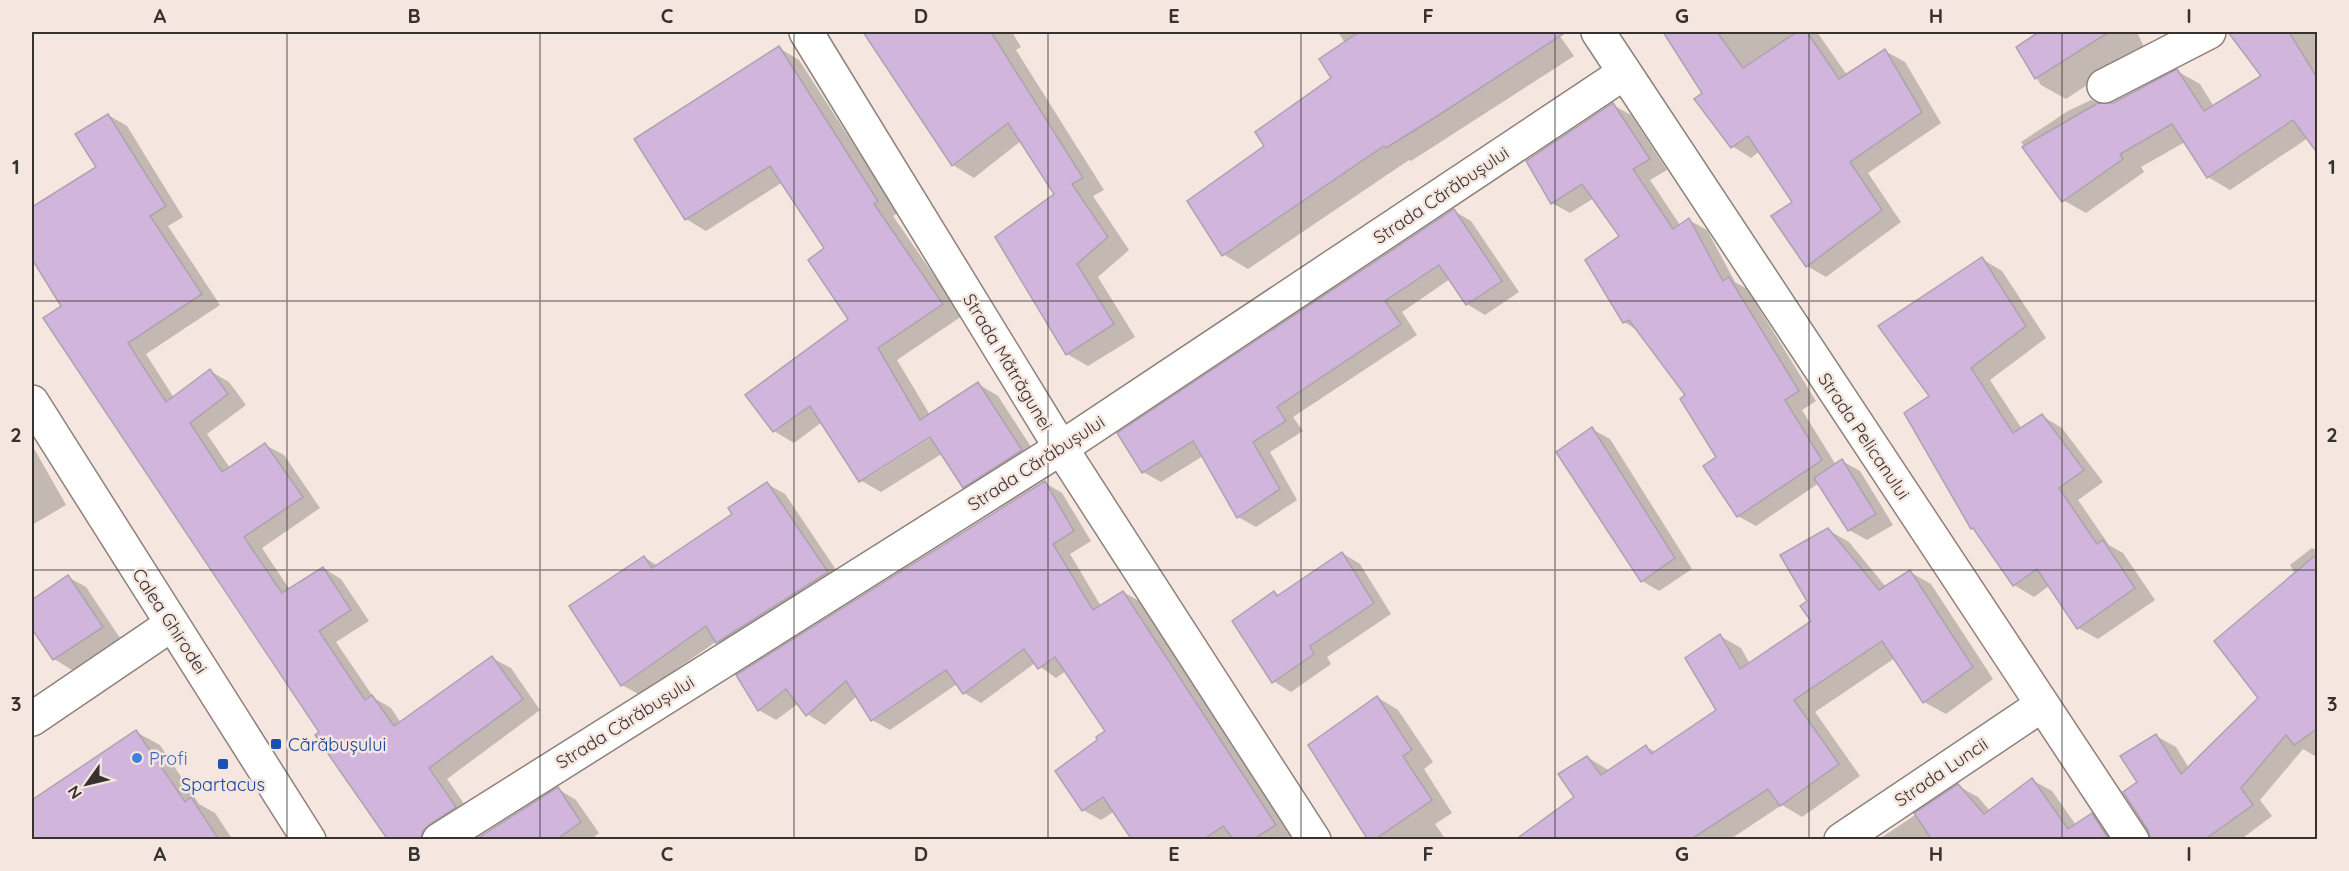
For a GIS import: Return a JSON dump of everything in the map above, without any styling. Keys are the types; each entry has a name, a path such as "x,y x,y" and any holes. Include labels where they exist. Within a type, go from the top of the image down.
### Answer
{"street":[{"name":"Strada Mătrăgunei","path":"806,32 1061,448 1314,840"},
{"name":"Strada Pelicanului","path":"1598,32 2132,840"},
{"path":"2104,86 2209,32"},
{"name":"Strada Cărăbușului","path":"439,840 1061,448 1624,73"},
{"name":"Calea Ghirodei","path":"32,402 309,840"},
{"path":"32,719 172,624"},
{"name":"Strada Luncii","path":"1841,840 2042,705"}],"building":[{"path":"863,32 991,32 1083,178 1072,184 1108,237 1077,264 1114,324 1066,355 995,237 1054,194 1008,123 952,166"},
{"path":"1359,32 1566,32 1442,113 1386,148 1384,146 1222,256 1187,201 1264,146 1255,132 1331,78 1319,59"},
{"path":"1663,32 1717,32 1743,68 1797,32 1807,32 1839,79 1885,49 1922,112 1850,162 1882,210 1806,267 1771,216 1792,202 1748,136 1731,148 1694,99 1702,93"},
{"path":"2039,32 2109,32 2035,79 2016,47"},
{"path":"2228,32 2289,32 2318,79 2318,154 2293,120 2207,178 2172,124 2120,154 2123,159 2062,202 2022,147 2098,103 2113,103 2177,69 2204,111 2261,76"},
{"path":"779,46 878,201 874,204 943,304 878,348 920,420 978,382 1022,450 963,488 930,437 859,482 810,406 773,432 745,395 848,319 808,260 824,248 770,166 685,220 634,139"},
{"path":"1613,103 1650,159 1633,169 1673,229 1689,218 1723,281 1729,277 1799,391 1785,400 1822,460 1737,517 1703,466 1716,457 1680,399 1685,395 1629,320 1623,323 1585,260 1619,236 1582,184 1551,204 1526,161"},
{"path":"108,114 166,206 150,216 202,294 128,343 166,402 210,369 228,394 190,423 222,472 265,443 303,497 244,537 282,593 323,567 351,610 319,631 365,700 372,695 394,726 492,656 523,699 429,768 456,807 429,825 423,831 420,840 388,840 315,735 319,732 43,318 61,306 32,259 32,207 96,167 75,134"},
{"path":"1454,209 1502,281 1466,305 1439,265 1385,301 1401,324 1277,407 1286,421 1253,442 1280,489 1237,518 1193,441 1142,473 1117,433"},
{"path":"1982,257 2026,326 1971,368 2013,433 2042,414 2084,470 2059,488 2097,544 2103,540 2135,588 2077,629 2037,569 2013,586 1973,528 1971,529 1904,413 1929,396 1878,326"},
{"path":"1592,427 1675,558 1641,582 1556,452"},
{"path":"1842,459 1876,514 1848,531 1814,478"},
{"path":"1045,481 1074,531 1053,544 1093,610 1123,591 1276,825 1252,840 1234,840 1223,826 1203,840 1132,840 1103,797 1082,811 1055,771 1097,740 1096,737 1105,731 1055,657 1038,669 1024,649 963,694 946,670 871,721 846,681 806,716 786,689 758,711 736,675"},
{"path":"767,482 828,572 716,643 706,626 621,686 569,606 644,556 652,568 732,514 728,508"},
{"path":"1828,528 1879,590 1910,570 1973,667 1923,703 1882,641 1794,700 1839,764 1780,806 1768,789 1690,840 1515,840 1574,797 1558,774 1587,756 1601,775 1646,745 1651,754 1716,710 1685,658 1720,634 1740,669 1811,621 1800,606 1807,601 1780,555"},
{"path":"1342,552 1374,603 1310,646 1314,654 1272,683 1232,621 1274,591 1277,596"},
{"path":"2318,553 2318,728 2294,745 2286,735 2241,788 2253,805 2204,840 2151,840 2148,830 2123,792 2137,782 2120,756 2156,734 2181,774 2258,698 2214,641"},
{"path":"68,575 103,627 53,660 32,629 32,600"},
{"path":"1377,696 1412,750 1403,756 1432,800 1374,840 1368,840 1308,745"},
{"path":"136,730 185,802 191,797 219,840 32,840 32,800"},
{"path":"2032,778 2068,829 2092,813 2109,840 1932,840 1914,813 1958,784 1984,814"},
{"path":"558,787 581,822 556,840 475,840"}],"place":[{"name":"Cărăbușului","path":"276,744"},
{"name":"Profi","path":"137,758"},
{"name":"Spartacus","path":"223,764"}]}
